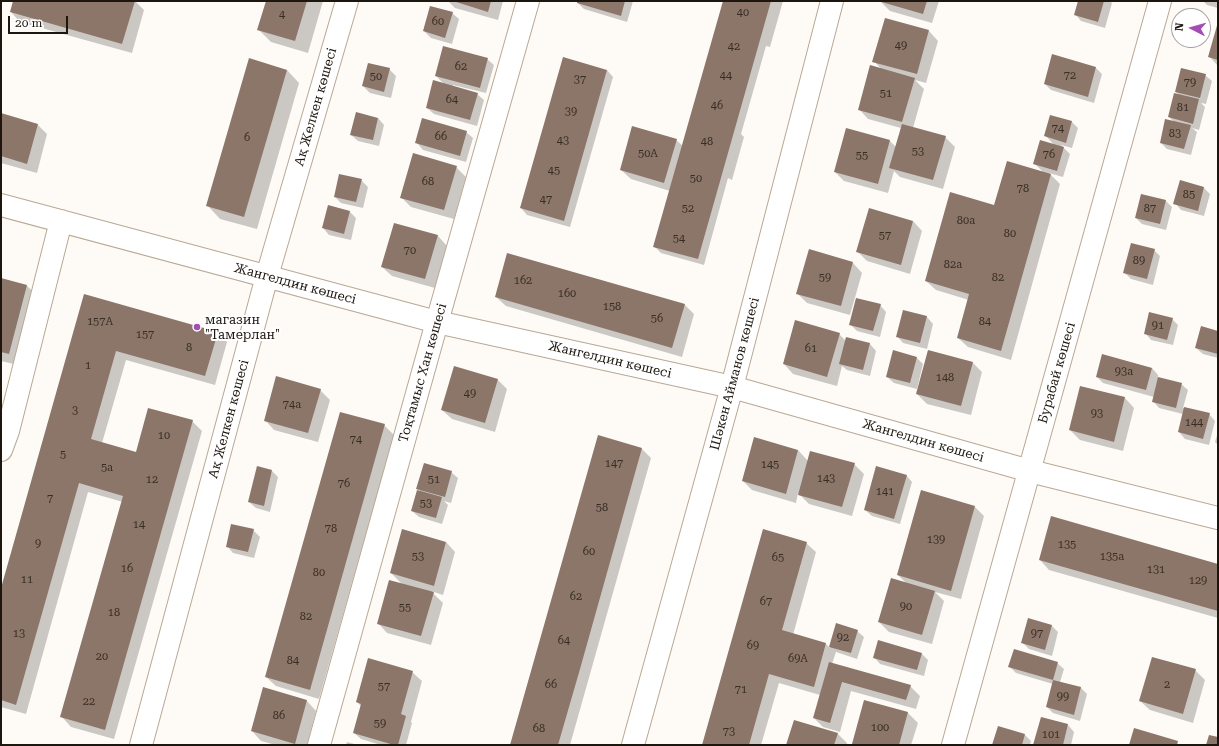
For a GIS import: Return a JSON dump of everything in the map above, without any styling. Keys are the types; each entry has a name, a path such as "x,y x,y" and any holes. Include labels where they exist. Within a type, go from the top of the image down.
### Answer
{"street":[{"name":"Ақ Желкен көшесі","path":"141,745 267,276 347,1"},
{"name":"Тоқтамыс Хан көшесі","path":"319,745 528,1"},
{"name":"Шәкен Айманов көшесі","path":"633,745 732,387 832,1"},
{"name":"Бурабай көшесі","path":"953,745 1160,1"},
{"name":"Жангелдин көшесі","path":"1,205 437,322 732,387 1030,471 1218,518"},
{"path":"1,450 8,430 61,221"}],"building":[{"path":"13,1 135,1 122,44 10,12"},
{"path":"266,1 307,1 295,41 257,30"},
{"path":"453,1 491,1 488,12"},
{"path":"577,1 625,1 621,16 577,3"},
{"path":"723,1 771,1 698,259 653,247"},
{"path":"878,1 927,1 923,14"},
{"path":"1078,1 1104,1 1098,22 1074,15"},
{"path":"430,6 453,12 445,38 423,31"},
{"path":"885,18 929,30 917,74 872,62"},
{"path":"1218,22 1218,60 1208,57"},
{"path":"443,46 488,58 480,88 435,76"},
{"path":"1052,54 1096,67 1088,97 1044,84"},
{"path":"563,57 607,70 564,221 520,208"},
{"path":"249,58 287,70 244,217 206,206"},
{"path":"368,63 390,68 384,92 362,86"},
{"path":"870,65 915,78 902,122 858,110"},
{"path":"1181,68 1206,74 1200,98 1175,92"},
{"path":"433,80 478,93 470,120 426,108"},
{"path":"1174,93 1199,99 1193,124 1168,117"},
{"path":"356,112 378,118 373,140 350,135"},
{"path":"1,113 38,124 27,164 1,156"},
{"path":"1050,115 1072,121 1066,143 1044,136"},
{"path":"422,118 467,131 460,156 415,143"},
{"path":"1165,119 1191,125 1184,149 1160,143"},
{"path":"902,124 946,136 933,180 889,168"},
{"path":"632,126 677,139 664,183 620,170"},
{"path":"846,128 890,140 878,184 834,172"},
{"path":"1040,140 1064,147 1057,171 1033,164"},
{"path":"413,153 457,166 444,210 400,198"},
{"path":"1007,161 1051,174 1001,351 957,338 969,294 925,281 950,192 994,205"},
{"path":"339,174 362,179 356,202 334,197"},
{"path":"1180,180 1204,187 1198,211 1173,204"},
{"path":"1141,194 1166,200 1160,224 1135,218"},
{"path":"328,205 350,211 344,234 322,228"},
{"path":"869,208 913,221 901,265 856,252"},
{"path":"394,223 438,235 425,279 381,267"},
{"path":"1131,243 1155,249 1147,279 1123,273"},
{"path":"809,249 853,262 841,306 796,294"},
{"path":"507,253 685,304 672,348 495,297"},
{"path":"1,278 27,285 9,354 1,352"},
{"path":"84,294 218,332 205,376 116,351 91,439 136,452 148,408 193,420 105,730 60,717 123,496 79,483 16,705 1,700 1,588"},
{"path":"856,298 881,304 873,331 849,325"},
{"path":"903,310 927,316 920,343 896,337"},
{"path":"1149,312 1173,318 1167,340 1144,334"},
{"path":"795,320 840,333 827,377 783,364"},
{"path":"1201,326 1218,331 1218,354 1195,348"},
{"path":"846,337 870,343 863,370 839,364"},
{"path":"893,350 917,357 910,383 886,377"},
{"path":"928,350 973,362 961,406 916,394"},
{"path":"1102,354 1152,368 1146,390 1096,377"},
{"path":"454,366 498,379 485,423 441,410"},
{"path":"276,376 321,389 308,433 264,421"},
{"path":"1158,377 1182,383 1176,408 1152,402"},
{"path":"1080,386 1125,397 1114,442 1069,430"},
{"path":"1184,407 1210,413 1203,439 1178,432"},
{"path":"340,412 385,424 310,690 265,677"},
{"path":"598,435 642,448 580,669 558,745 510,745"},
{"path":"754,437 798,450 786,494 742,481"},
{"path":"810,451 855,463 842,507 798,495"},
{"path":"424,463 452,471 445,497 416,489"},
{"path":"257,466 272,470 264,506 248,502"},
{"path":"876,466 907,475 894,519 864,510"},
{"path":"417,490 442,497 436,518 411,511"},
{"path":"921,490 975,506 951,591 897,575"},
{"path":"1051,516 1218,564 1218,611 1039,560"},
{"path":"231,524 254,529 248,552 226,547"},
{"path":"402,529 446,542 434,586 390,573"},
{"path":"763,529 807,542 782,630 826,643 814,687 769,674 749,745 702,745"},
{"path":"891,578 935,591 922,635 878,622"},
{"path":"389,580 434,592 421,636 377,624"},
{"path":"1028,618 1052,625 1045,650 1021,643"},
{"path":"836,623 858,630 851,653 829,647"},
{"path":"878,640 922,653 917,670 873,658"},
{"path":"1014,649 1058,662 1053,680 1008,667"},
{"path":"1152,657 1196,669 1183,714 1139,701"},
{"path":"368,658 413,671 401,714 406,716 398,745 353,733 361,704 356,702"},
{"path":"829,662 911,685 906,700 842,682 830,723 813,718"},
{"path":"1053,680 1081,687 1074,715 1046,707"},
{"path":"263,687 307,700 295,744 251,731"},
{"path":"864,700 908,712 899,745 852,744"},
{"path":"1041,717 1068,724 1063,745 1033,745"},
{"path":"794,720 838,733 834,745 786,745"},
{"path":"998,726 1025,734 1022,745 992,745"},
{"path":"1134,728 1178,741 1177,745 1129,745"},
{"path":"1209,735 1218,737 1218,745 1206,745"}],"place":[{"name":"магазин \"Тамерлан\"","path":"197,327"}]}
